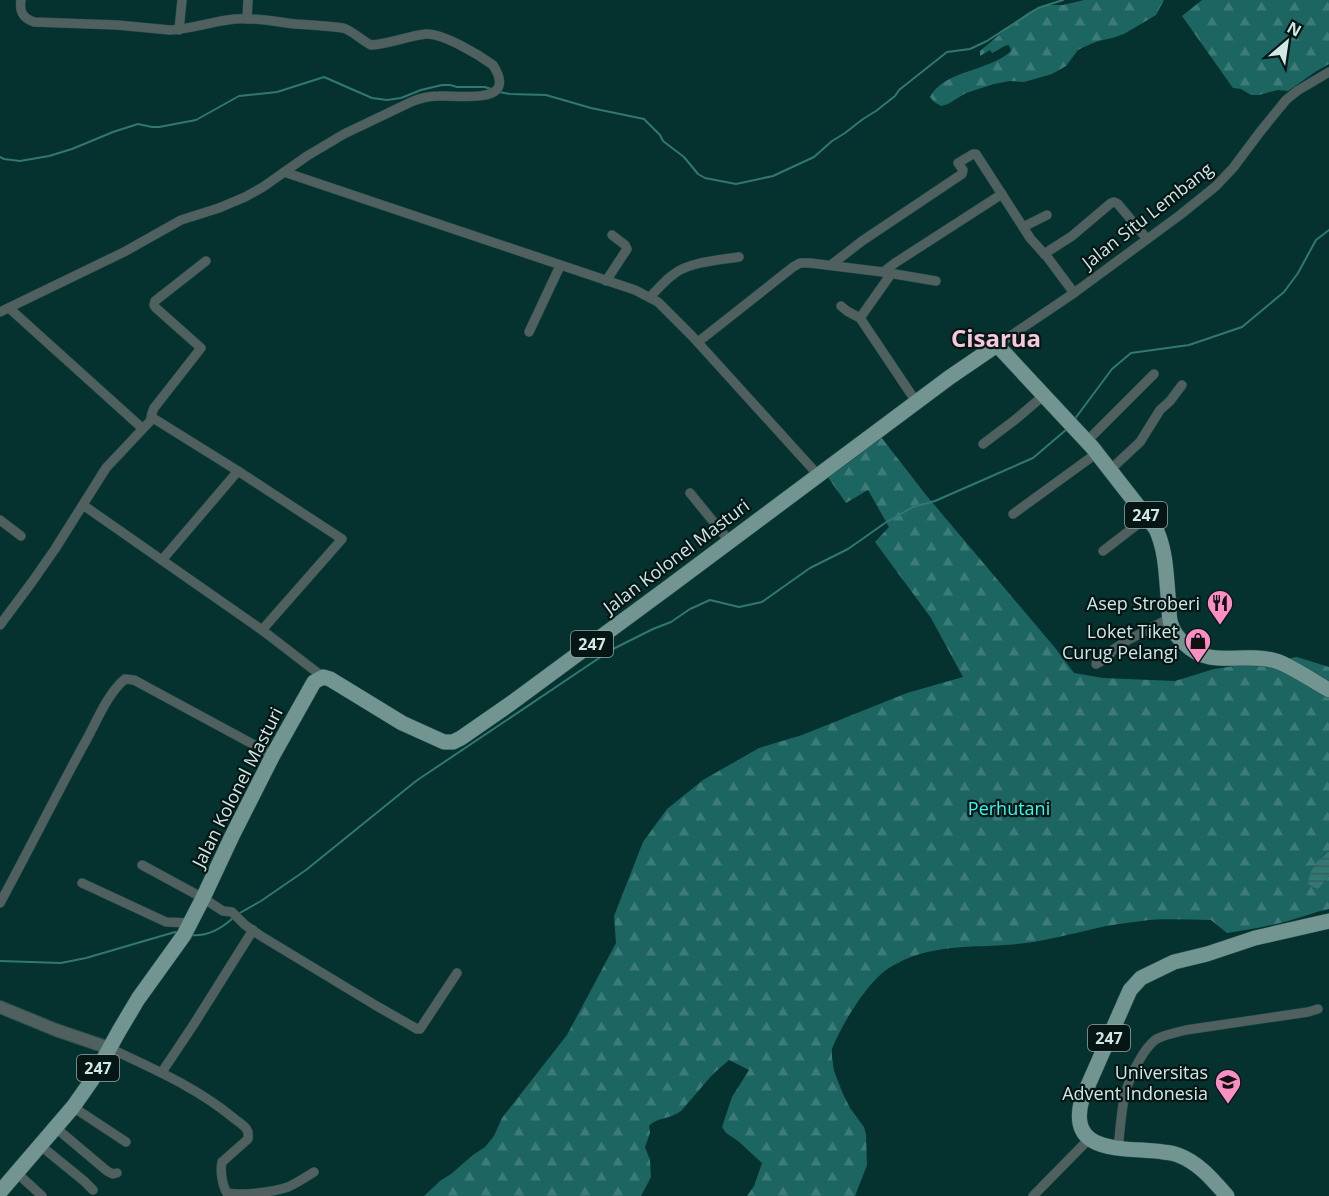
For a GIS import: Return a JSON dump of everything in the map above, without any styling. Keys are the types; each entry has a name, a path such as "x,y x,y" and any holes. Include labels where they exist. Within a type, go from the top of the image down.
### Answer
{"main road":[{"name":"247","path":"997,345 1087,442 1156,529 1163,543 1171,625 1178,637 1195,652 1209,658 1276,661 1329,690"},
{"name":"Jalan Kolonel Masturi","path":"0,1192 73,1107 92,1080 138,999 187,929 273,755 314,682 323,677 402,723 444,742 453,742 510,704 950,377 997,345"},
{"name":"247","path":"1090,1138 1084,1134 1080,1126 1082,1099 1130,990 1142,978 1174,962 1255,938 1329,921"},
{"path":"1090,1138 1118,1149 1168,1152 1188,1159 1208,1174 1227,1196"}],"street":[{"path":"21,0 22,13 26,19 34,22 179,30 218,21 247,19 343,27 371,45 424,34 434,35 449,39 494,65 498,78 499,87 491,94 438,96 411,102 344,134 245,197 181,220 124,252 5,310 142,428"},
{"path":"179,30 182,0"},
{"path":"247,19 248,0"},
{"name":"Jalan Situ Lembang","path":"997,345 1074,293 1192,205 1225,177 1286,100 1329,72"},
{"path":"831,265 862,241 962,174 963,170 958,163 976,154 1030,238 1074,293"},
{"path":"284,172 606,280 650,297 658,302 698,342 819,476"},
{"path":"860,318 895,263 1002,194"},
{"path":"1044,254 1072,236 1114,202 1147,239"},
{"path":"1023,227 1047,215"},
{"path":"606,280 627,249 612,236"},
{"path":"650,297 679,270 696,264 739,256"},
{"path":"0,625 38,574 106,468 151,418 154,408 201,348 154,305 155,301 206,261"},
{"path":"698,342 800,263 831,265 936,281"},
{"path":"529,332 560,266"},
{"path":"841,306 860,318 917,403"},
{"path":"1013,514 1154,374"},
{"path":"1110,470 1140,442 1160,410 1182,385"},
{"path":"983,444 1043,396"},
{"path":"151,418 342,538 262,630"},
{"path":"162,560 238,471"},
{"path":"690,493 730,542"},
{"path":"83,505 262,630 323,677"},
{"path":"1103,551 1147,517"},
{"path":"0,520 21,536"},
{"path":"1096,664 1110,657 1113,649 1170,618"},
{"path":"0,903 96,722 117,686 125,679 134,680 273,755"},
{"path":"142,865 223,911 231,912 253,930 419,1030 457,973"},
{"path":"82,883 166,922 187,929"},
{"path":"162,1072 253,930"},
{"path":"0,1007 56,1030 109,1048 162,1072 232,1116 248,1132 248,1139 220,1166 226,1193 234,1196 271,1191 289,1186 314,1172"},
{"path":"1118,1149 1124,1096 1137,1064 1154,1040 1186,1030 1318,1009"},
{"path":"73,1107 126,1142"},
{"path":"56,1128 106,1171 117,1173"},
{"path":"1033,1196 1090,1138"},
{"path":"41,1146 93,1190"},
{"path":"17,1173 42,1196"}],"green space":[{"path":"1084,0 1164,0 1156,15 1124,34 1098,41 1078,50 1066,66 1052,74 1024,82 1010,81 994,84 966,93 941,106 930,97 945,81 991,63 1011,51 1008,45 992,53 990,50 980,56 980,51 1029,12 1044,5 1063,5"},
{"path":"1202,0 1329,0 1329,64 1288,91 1278,90 1251,95 1241,89 1233,88 1182,16"},
{"name":"Perhutani","path":"881,437 926,495 1074,673 1103,678 1175,681 1214,669 1297,657 1329,667 1329,851 1321,857 1318,890 1329,876 1329,909 1288,921 1227,933 1211,920 1124,923 1026,943 938,950 905,959 889,968 872,983 856,1004 832,1049 834,1071 843,1094 866,1134 867,1165 855,1196 747,1196 754,1186 762,1163 722,1127 732,1097 749,1070 729,1060 713,1074 681,1111 649,1126 650,1133 645,1147 650,1160 651,1177 641,1196 424,1196 485,1147 494,1136 502,1118 567,1035 616,943 614,916 643,842 667,809 703,780 759,748 802,735 907,693 963,677 931,618 875,542 889,527 868,490 846,503 827,476"}],"shaded area":[{"path":"1329,851 1329,876 1318,890 1308,884 1310,874 1317,862"}],"waterway":[{"path":"499,92 546,95 591,108 644,119 663,141 684,157 698,174 705,178 736,184 773,176 814,157 832,141 876,111 947,52 970,49 987,41 1038,8 1063,0"},
{"path":"0,157 20,161 49,156 138,124 159,127 196,120 239,96 277,92 324,77 372,98 387,100 442,85 491,89"},
{"path":"1074,420 1112,369 1131,353 1189,345 1242,327 1284,292 1298,273 1316,240 1329,230"},
{"path":"238,914 306,870 416,781 611,650 671,622 690,609 710,600 739,607 762,602 810,568 848,549 913,507 935,501 1033,458 1067,429"},
{"path":"190,935 202,935 213,931 224,926 233,918"},
{"path":"0,961 61,963 175,932 179,933"}],"place":[{"name":"Asep Stroberi","path":"1220,626"},
{"name":"Loket Tiket Curug Pelangi","path":"1198,664"},
{"name":"Universitas Advent Indonesia","path":"1228,1105"}],"district":[{"name":"Cisarua","path":"996,337"}]}
